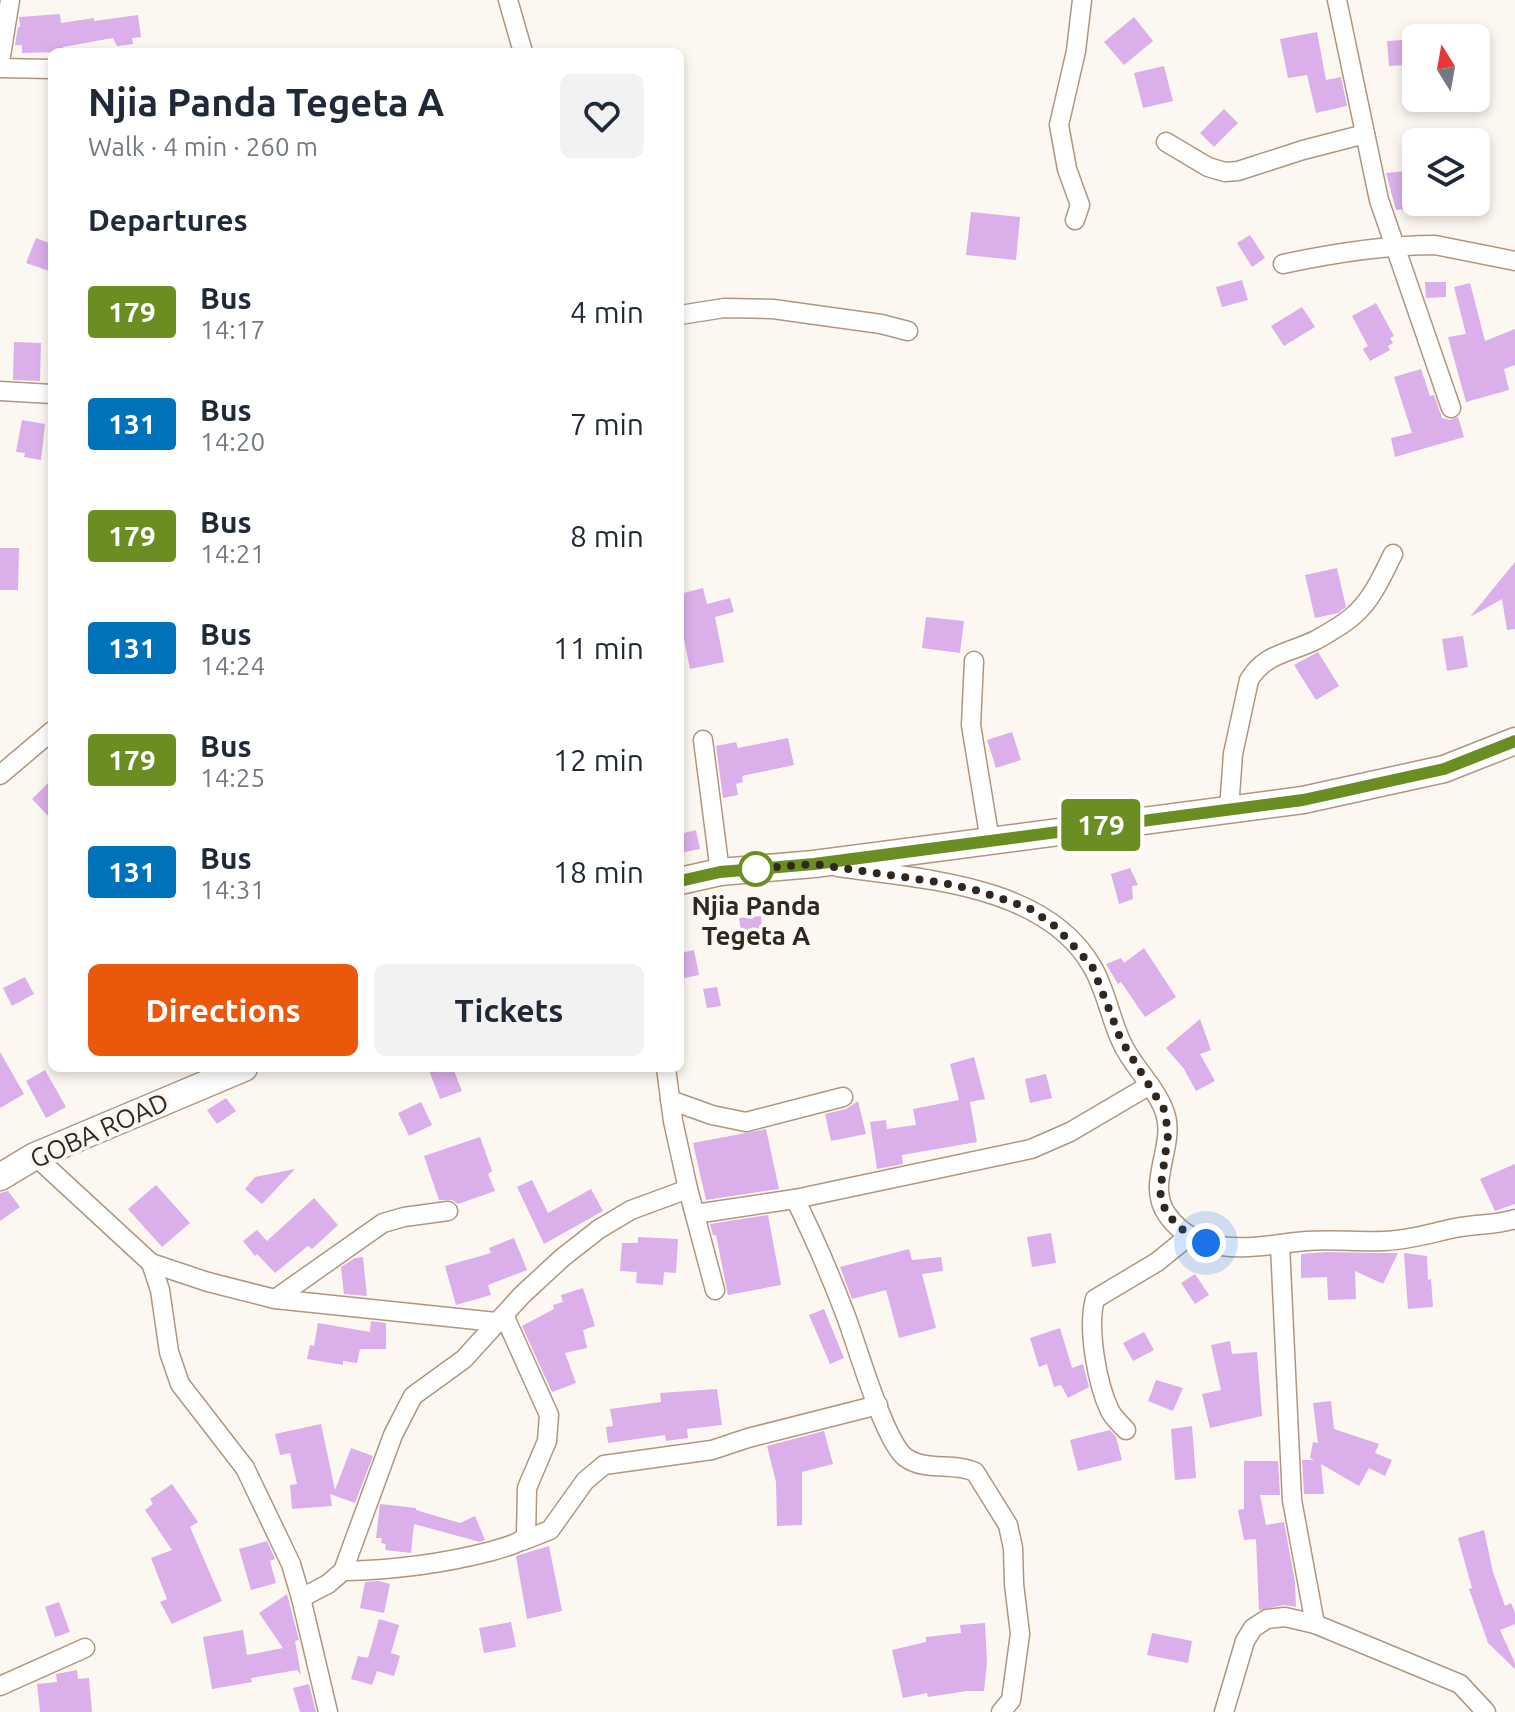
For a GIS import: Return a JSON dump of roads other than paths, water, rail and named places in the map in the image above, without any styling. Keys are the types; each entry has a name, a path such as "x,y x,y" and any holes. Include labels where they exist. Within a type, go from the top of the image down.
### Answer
{"main road":[{"path":"684,880 720,872 814,864 1303,800 1444,769 1515,741"},
{"name":"GOBA ROAD","path":"0,1177 35,1156 234,1072"}],"street":[{"path":"0,62 10,0"},
{"path":"508,0 522,48"},
{"path":"1075,220 1080,205 1067,169 1059,125 1076,51 1082,0"},
{"path":"1337,0 1379,200 1451,408"},
{"path":"0,68 48,69"},
{"path":"1166,142 1208,167 1225,172 1238,171 1365,134"},
{"path":"1283,264 1329,254 1435,245 1515,261"},
{"path":"684,314 724,308 773,309 881,324 908,331"},
{"path":"0,391 48,394"},
{"path":"1229,809 1233,754 1249,680 1255,670 1269,658 1316,640 1353,616 1368,600 1393,554"},
{"path":"974,661 971,725 990,841"},
{"path":"0,775 48,734"},
{"path":"703,740 720,872"},
{"path":"814,864 979,891 1029,908 1072,942 1092,966 1121,1040 1163,1107 1168,1135 1160,1181 1162,1205 1189,1236 1206,1243 1229,1246 1404,1240 1515,1219"},
{"path":"666,1072 688,1189 715,1290"},
{"path":"695,1214 795,1199 1031,1149 1070,1132 1150,1085"},
{"path":"670,1100 712,1115 746,1122 843,1097"},
{"path":"35,1156 151,1263 275,1299 500,1318"},
{"path":"301,1598 328,1584 343,1571 393,1435 420,1389 464,1359 500,1318 562,1258 616,1217 688,1189"},
{"path":"795,1199 845,1312 878,1405 902,1455 921,1464 975,1472 1008,1525 1013,1548 1020,1634 1011,1700 1001,1712"},
{"path":"275,1299 383,1223 448,1211"},
{"path":"1126,1430 1111,1413 1101,1377 1091,1314 1095,1299 1157,1262 1189,1236"},
{"path":"1280,1245 1292,1500 1315,1624"},
{"path":"151,1263 160,1290 169,1352 180,1384 245,1468 280,1538 301,1598 328,1712"},
{"path":"500,1318 549,1415 547,1441 527,1488 526,1536 522,1541"},
{"path":"343,1571 420,1567 522,1541 550,1530 585,1481 604,1465 712,1450 878,1405"},
{"path":"1224,1712 1245,1641 1253,1628 1267,1619 1285,1617 1315,1624 1460,1684 1486,1712"},
{"path":"0,1686 85,1648"}],"place":[{"name":"Njia Panda Tegeta A","path":"756,869"}]}
